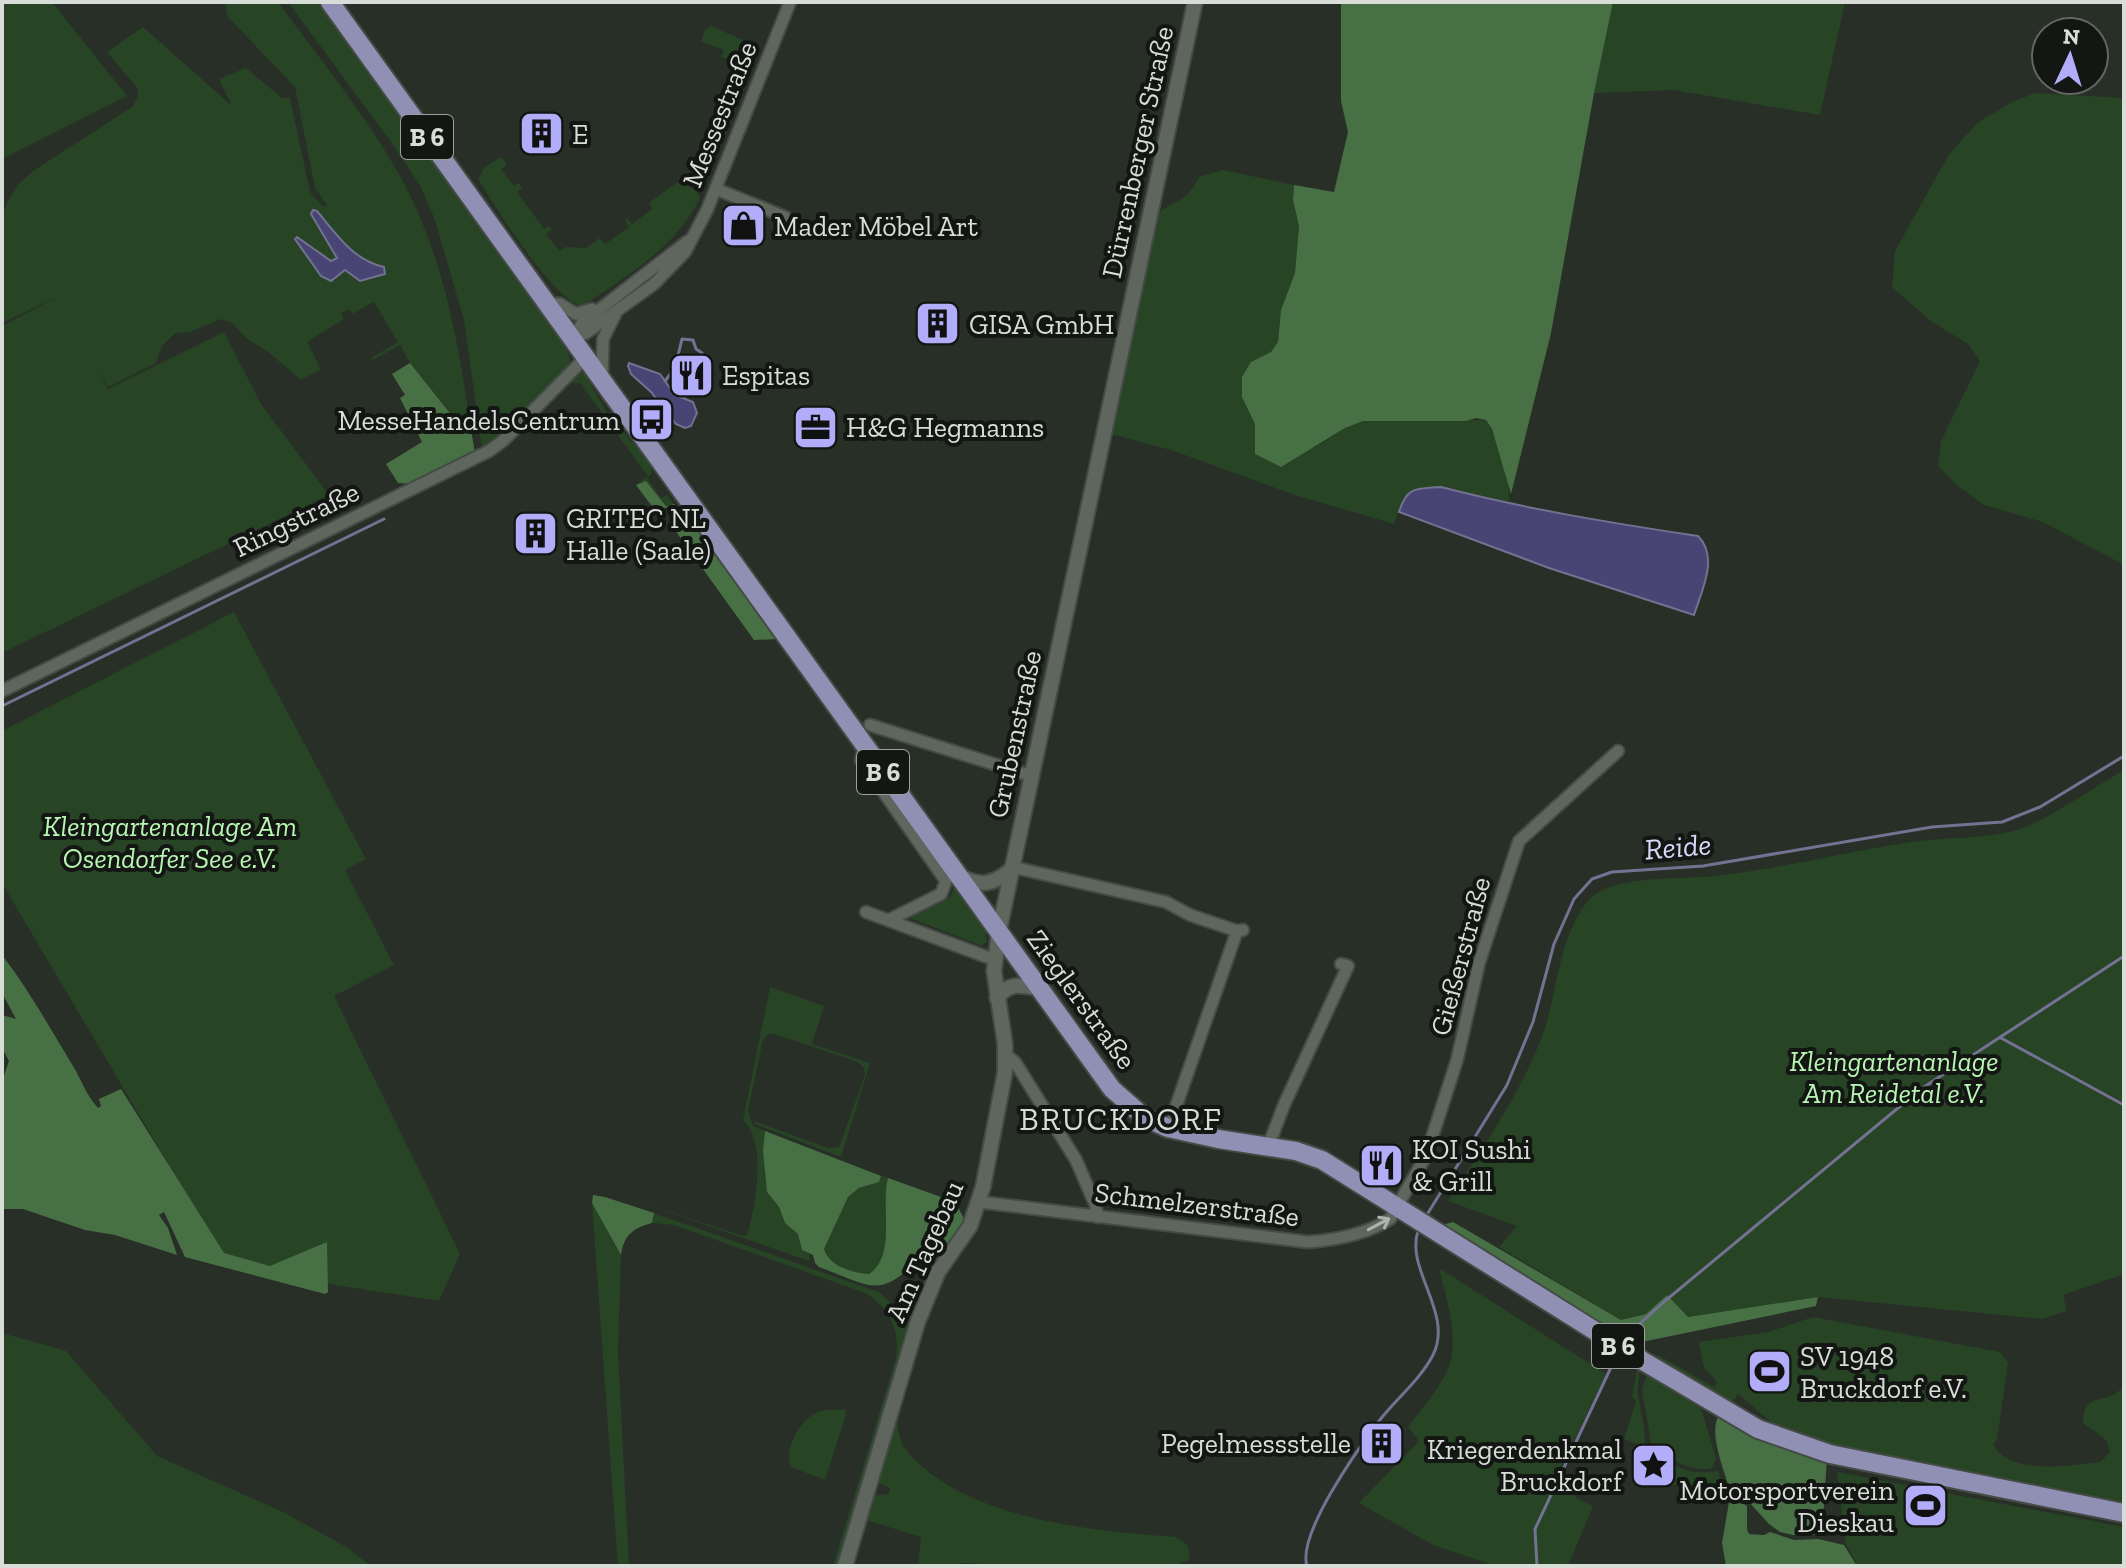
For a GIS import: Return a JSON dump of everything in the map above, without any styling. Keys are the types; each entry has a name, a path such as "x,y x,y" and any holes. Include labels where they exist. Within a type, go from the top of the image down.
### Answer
{"main road":[{"name":"B 6","path":"330,2 602,377"},
{"name":"Zieglerstraße","path":"602,377 865,746 953,878 999,931 1112,1089 1144,1117 1178,1131 1296,1151 1322,1160 1735,1418 1809,1449 2124,1513"}],"street":[{"name":"Messestraße","path":"574,338 618,311 677,262 707,210 790,2"},
{"name":"Dürrenberger Straße","path":"1080,548 1195,2"},
{"path":"716,189 785,217"},
{"name":"Messestraße","path":"574,338 582,323 688,241"},
{"path":"549,303 560,304 576,314 604,305"},
{"path":"602,377 603,339 618,311"},
{"name":"Ringstraße","path":"2,691 489,451 504,440 587,356"},
{"name":"Grubenstraße","path":"999,931 1080,548"},
{"path":"870,725 1032,776"},
{"name":"Gießerstraße","path":"1397,1206 1426,1156 1457,1060 1479,963 1519,841 1618,751"},
{"path":"889,920 941,894 953,878 988,884 1012,868 1166,902 1190,915 1240,931 1173,1115"},
{"path":"866,912 995,960"},
{"name":"Am Tagebau","path":"845,1566 923,1306 938,1272 970,1226 980,1202 1005,1072 995,960 999,931"},
{"path":"1268,1147 1348,966 1341,964"},
{"path":"997,998 1017,984 1037,988"},
{"path":"1005,1054 1016,1065 1076,1160 1096,1206 1097,1217"},
{"name":"Schmelzerstraße","path":"980,1202 1308,1242 1353,1234 1380,1225 1390,1219 1397,1206"}],"green space":[{"path":"2,2 52,2 127,96 2,159"},
{"path":"225,2 278,2 346,93 393,164 420,217 440,274 461,364 470,424 459,423 410,363 400,345 373,360 371,358 398,342 374,302 352,314 349,309 341,313 344,319 307,342 321,369 301,380 246,338 232,323 221,319 190,332 175,333 162,346 156,363 108,387 98,368 108,389 224,332 261,404 329,495 2,653 2,326 61,295 2,323 2,217 18,185 33,171 132,107 138,97 138,89 107,52 143,27 232,106 219,79 246,68 282,98 290,98 310,192 323,207 327,205 315,188 295,87 228,17","holes":["313,210 354,253 384,267 376,275 360,281 295,239 332,261 337,257 311,214"]},
{"path":"288,2 318,2 567,349 570,361 565,370 510,428 482,450 464,320 435,220 421,187"},
{"path":"1341,2 1613,2 1551,333 1511,494 1492,429 1486,420 1476,418 1466,421 1363,421 1345,428 1281,467 1255,454 1255,424 1242,397 1242,377 1251,362 1271,352 1278,342 1281,310 1295,273 1299,226 1293,200 1294,185 1334,192 1348,132 1341,101"},
{"path":"1613,2 1845,2 1820,115 1674,90 1594,93"},
{"path":"711,26 743,40 734,62 721,57 724,50 701,41 705,30"},
{"path":"749,63 708,174 704,167 744,66 747,67"},
{"path":"2030,95 2124,98 2124,565 2043,522 1984,505 1938,466 1941,441 1980,361 1968,344 1931,321 1892,287 1895,251 1948,156 1977,123"},
{"path":"503,158 507,165 501,169 514,186 519,183 522,188 517,192 544,229 549,226 552,229 546,234 560,251 566,247 586,248 600,238 605,244 629,227 627,218 632,224 652,209 649,203 676,183 691,187 700,198 666,245 589,302 578,305 538,268 478,179 483,169"},
{"path":"1223,170 1294,185 1293,200 1299,226 1295,273 1281,310 1278,342 1271,352 1251,362 1242,397 1256,424 1314,448 1345,428 1363,421 1486,420 1503,461 1508,505 1441,487 1404,496 1394,524 1295,495 1171,450 1111,434 1154,217 1184,198 1199,177"},
{"path":"410,363 458,423 470,424 475,453 413,484 398,483 386,464 422,442 400,398 405,395 392,374"},
{"path":"580,372 585,374 607,413 652,465 651,474 647,478 661,498 667,495 674,504 667,506 646,481 636,485 648,476 580,383 564,384"},
{"path":"646,481 666,506 674,504 691,519 777,639 754,640 672,526 675,517 667,507 657,513 636,485"},
{"name":"Kleingartenanlage Am Osendorfer See e.V.","path":"234,612 366,859 345,870 394,965 334,996 460,1254 439,1301 329,1284 222,1255 2,883 2,731"},
{"name":"Kleingartenanlage Am Reidetal e.V.","path":"2124,770 2124,1274 2063,1295 2067,1311 2041,1319 1818,1297 1687,1317 1646,1314 1621,1320 1499,1247 1517,1226 1448,1201 1522,1082 1547,1022 1570,933 1587,902 1597,893 1646,880 1739,873 1911,842 2001,834 2042,819"},
{"path":"954,887 985,930 987,941 982,946 910,918 912,914 951,896"},
{"path":"2,955 39,1009 98,1108 101,1106 99,1099 121,1089 224,1253 270,1266 327,1242 328,1292 325,1294 185,1257 164,1212 159,1215 168,1228 177,1255 23,1209 2,1209 2,1081 9,1061 2,1048 2,1015 16,1019 2,993"},
{"path":"770,987 824,1006 812,1044 870,1063 841,1157 754,1121 828,1148 839,1147 865,1075 864,1068 858,1062 774,1034 768,1034 763,1040 748,1110 753,1126 765,1131 763,1151 767,1192 779,1207 785,1223 798,1234 802,1250 809,1254 809,1261 615,1193 747,1235 754,1208 757,1159 755,1143 743,1120"},
{"path":"765,1131 881,1176 879,1182 859,1188 848,1197 824,1249 831,1260 842,1268 869,1274 878,1266 885,1243 888,1178 955,1202 966,1222 948,1249 928,1253 887,1283 867,1285 819,1267 813,1255 802,1250 798,1234 785,1223 779,1207 767,1192 763,1151"},
{"path":"881,1176 888,1178 883,1255 878,1266 869,1274 849,1270 831,1260 824,1249 848,1197 859,1188 879,1182"},
{"path":"593,1195 654,1213 652,1223 627,1237 621,1255 592,1203"},
{"path":"592,1203 621,1255 618,1351 629,1566 618,1566"},
{"path":"654,1213 881,1293 910,1323 840,1566 833,1566 896,1358 895,1329 891,1320 881,1305 865,1293 674,1225 652,1223"},
{"path":"1453,1222 1621,1320 1646,1314 1667,1295 1688,1317 1818,1297 1816,1306 1632,1344 1442,1225"},
{"path":"1439,1268 1606,1374 1555,1480 1578,1499 1593,1506 1568,1566 1496,1566 1433,1545 1359,1503 1419,1441 1408,1427 1447,1371 1453,1346 1452,1333"},
{"path":"1813,1317 2000,1352 2008,1363 1997,1440 1993,1444 2001,1454 2026,1465 2101,1462 2110,1451 2106,1440 2083,1423 2084,1413 2092,1402 2111,1396 2124,1386 2124,1507 1843,1451 1784,1433 1738,1394 1729,1407 1656,1359 1658,1355 1714,1387 1717,1382 1704,1368 1699,1342 1768,1332"},
{"path":"2,1333 66,1351 157,1456 283,1512 348,1548 371,1566 2,1566"},
{"path":"1638,1366 1645,1446 1624,1439 1636,1401 1632,1396"},
{"path":"1647,1374 1701,1408 1716,1458 1712,1468 1678,1463 1651,1443 1642,1390"},
{"path":"845,1409 825,1480 791,1467 791,1444 805,1421 818,1412"},
{"path":"1718,1417 1827,1458 1822,1535 1780,1532 1748,1501 1729,1488 1716,1442"},
{"path":"892,1420 898,1424 904,1446 920,1465 946,1484 975,1499 1041,1520 1176,1537 1187,1546 1189,1560 1171,1566 964,1563 918,1566 921,1537 863,1519 869,1496 889,1494 890,1488 876,1482"},
{"path":"1651,1456 1691,1472 1718,1471 1724,1490 1717,1494 1643,1478"},
{"name":"Motorsportverein Dieskau","path":"1837,1472 2124,1527 2124,1566 1858,1566 1846,1545"},
{"path":"1730,1496 1747,1506 1749,1534 1764,1535 1770,1532 1794,1540 1818,1539 1844,1545 1857,1566 1726,1566 1722,1543"}],"shaded area":[{"path":"313,210 354,253 384,267 385,274 360,281 345,270 331,281 321,276 295,239 297,237 331,261 337,258 311,214"},
{"path":"629,363 660,374 675,395 693,402 697,413 691,426 685,428 676,424 651,392 631,374"},
{"path":"1441,487 1569,515 1698,536 1704,544 1708,564 1694,615 1549,568 1399,512 1405,497 1414,490"}],"waterway":[{"path":"665,381 675,368 682,339 693,340 696,349 702,353 685,397"},
{"path":"2,706 384,519"},
{"name":"Reide","path":"1428,1213 1507,1085 1533,1022 1554,944 1574,899 1592,879 1612,872 1703,866 1932,827 2002,822 2040,807 2124,756"},
{"path":"1627,1335 1921,1089 2124,956"},
{"path":"2001,1038 2124,1105"},
{"name":"Reide","path":"1307,1566 1306,1552 1311,1534 1331,1492 1379,1421 1415,1381 1433,1355 1438,1339 1438,1323 1418,1261 1418,1231"},
{"path":"1537,1566 1535,1529 1614,1361"}],"place":[{"name":"E","path":"541,134"},
{"name":"Mader Möbel Art","path":"743,226"},
{"name":"GISA GmbH","path":"938,324"},
{"name":"Espitas","path":"691,375"},
{"name":"MesseHandelsCentrum","path":"651,420"},
{"name":"H&G Hegmanns","path":"815,427"},
{"name":"GRITEC NL Halle (Saale)","path":"535,534"},
{"name":"KOI Sushi & Grill","path":"1381,1165"},
{"name":"SV 1948 Bruckdorf e.V.","path":"1769,1372"},
{"name":"Pegelmessstelle","path":"1382,1443"},
{"name":"Kriegerdenkmal Bruckdorf","path":"1653,1465"},
{"name":"Motorsportverein Dieskau","path":"1925,1506"}],"district":[{"name":"BRUCKDORF","path":"1121,1119"}]}
